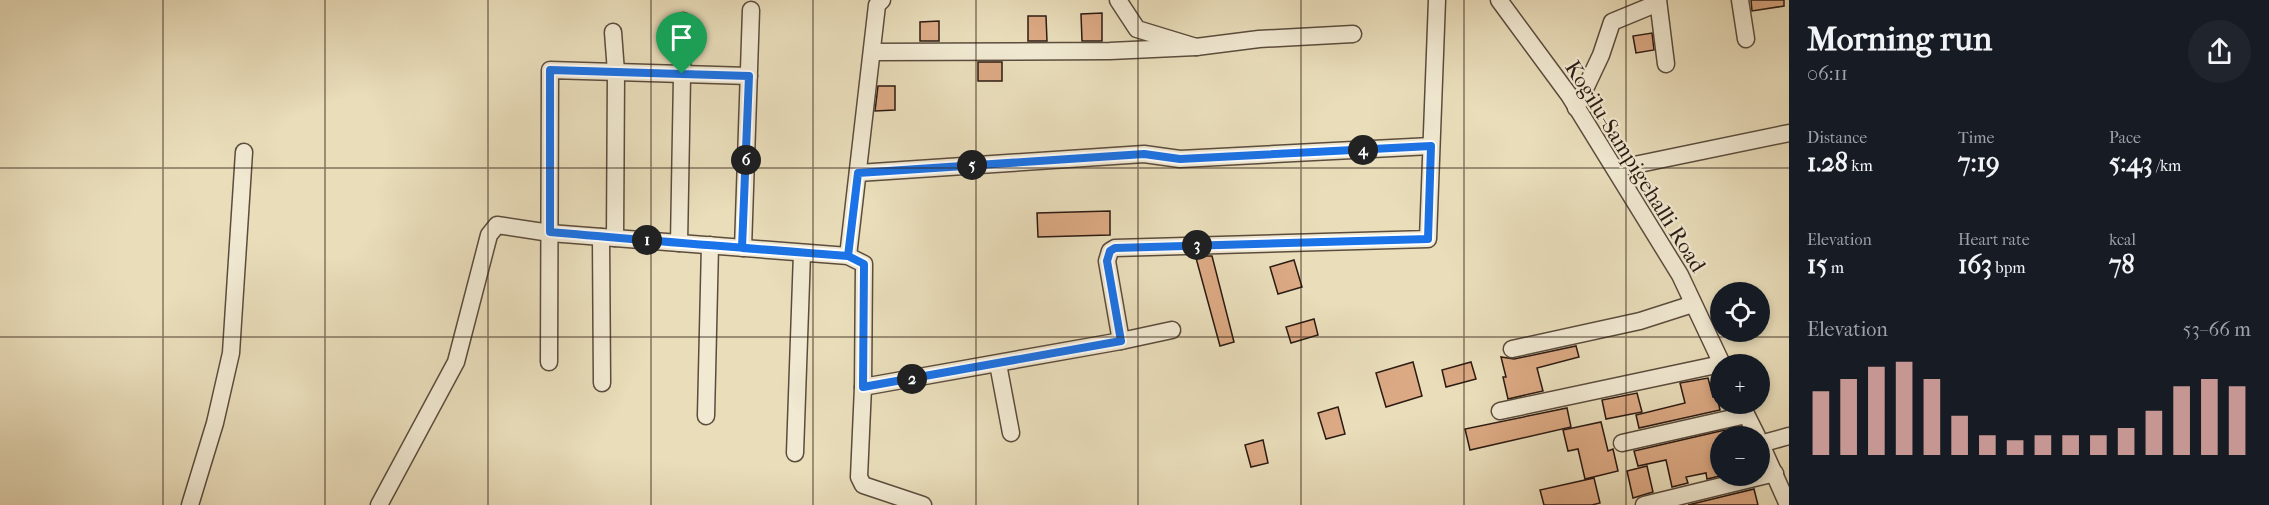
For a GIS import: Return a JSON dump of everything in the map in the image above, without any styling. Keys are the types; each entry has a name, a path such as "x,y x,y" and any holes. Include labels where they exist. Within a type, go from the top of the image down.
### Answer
{"street":[{"path":"848,256 862,121 878,4 882,0"},
{"path":"1118,0 1137,29 1196,47"},
{"path":"1121,341 1107,261 1110,251 1115,248 1428,239 1437,0"},
{"name":"Kogilu-Sampigehalli Road","path":"1499,0 1576,108 1615,169 1680,275 1717,354"},
{"path":"1740,0 1746,39"},
{"path":"1576,108 1601,55 1612,22 1658,2 1666,64"},
{"path":"742,248 751,10"},
{"path":"679,243 683,21"},
{"path":"602,383 616,72 612,32"},
{"path":"872,52 1110,51 1196,47 1259,39 1353,34"},
{"path":"549,362 550,70 749,76"},
{"path":"1615,169 1789,133"},
{"path":"858,173 1144,154 1180,159 1431,146"},
{"path":"190,505 215,423 231,353 244,153"},
{"path":"379,505 456,362 489,235 497,225 550,232 848,256 864,264 860,482 923,505"},
{"path":"706,416 710,245"},
{"path":"795,453 802,253"},
{"path":"1512,349 1640,321 1693,304"},
{"path":"863,387 998,364 1172,330"},
{"path":"998,364 1011,433"},
{"path":"1500,411 1710,367"},
{"path":"1622,443 1726,414"},
{"path":"1770,439 1789,436"},
{"path":"1770,463 1788,505"},
{"path":"1644,505 1775,473"}],"building":[{"path":"1751,0 1784,0 1784,6 1752,11"},
{"path":"1102,13 1102,41 1082,41 1081,14"},
{"path":"1028,16 1046,16 1047,41 1028,41"},
{"path":"939,21 939,41 920,41 920,22"},
{"path":"1652,33 1654,50 1636,53 1633,36"},
{"path":"978,62 1002,62 1002,81 978,81"},
{"path":"878,86 895,86 895,110 875,111"},
{"path":"1110,211 1110,235 1038,237 1037,213"},
{"path":"1212,256 1234,342 1220,346 1196,258"},
{"path":"1294,260 1302,287 1278,294 1270,267"},
{"path":"1314,319 1318,335 1291,343 1286,327"},
{"path":"1576,346 1579,357 1537,368 1543,391 1508,399 1501,357 1514,359"},
{"path":"1413,362 1422,396 1386,407 1376,373"},
{"path":"1471,362 1476,379 1446,387 1442,370"},
{"path":"1708,378 1710,412 1639,428 1636,415 1685,403 1680,383"},
{"path":"1637,393 1642,412 1606,419 1602,400"},
{"path":"1338,407 1345,434 1326,439 1318,413"},
{"path":"1567,408 1571,427 1470,450 1465,429"},
{"path":"1601,422 1608,451 1613,449 1618,471 1585,479 1578,449 1568,451 1563,430"},
{"path":"1710,433 1710,478 1707,479 1706,473 1686,477 1688,483 1672,487 1666,460 1638,466 1634,451"},
{"path":"1263,440 1268,463 1251,467 1245,445"},
{"path":"1647,466 1653,492 1633,498 1627,471"},
{"path":"1594,478 1600,503 1544,505 1540,490"},
{"path":"1754,489 1758,505 1688,505"}],"route":[{"path":"682,74 550,70 550,232 602,237 710,245 742,248 848,256 864,264 863,387 1121,341 1107,261 1110,251 1115,248 1428,239 1431,146 1180,159 1144,154 858,173 848,256 802,253 742,248 749,76 682,74"}]}
